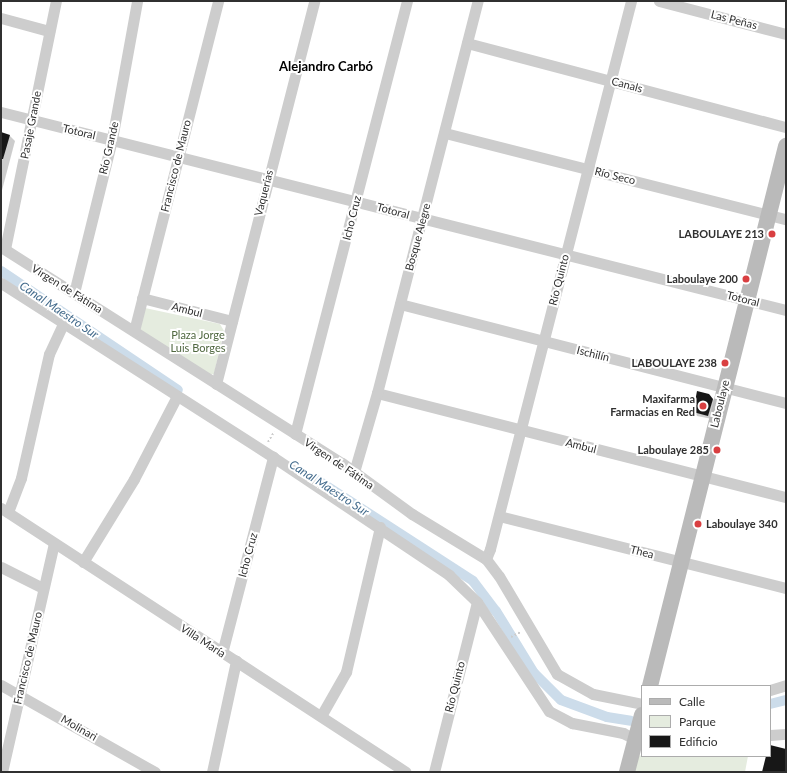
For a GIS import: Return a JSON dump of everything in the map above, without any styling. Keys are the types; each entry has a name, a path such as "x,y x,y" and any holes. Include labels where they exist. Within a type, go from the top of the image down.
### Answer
{"main road":[{"name":"Laboulaye","path":"650,685 786,146"},
{"path":"627,772 638,741 641,722"}],"street":[{"name":"Pasaje Grande","path":"3,248 32,120 56,1"},
{"name":"Río Grande","path":"74,293 112,139 137,1"},
{"name":"Francisco de Mauro","path":"134,331 218,1"},
{"name":"Vaquerías","path":"216,384 314,1"},
{"name":"Icho Cruz","path":"295,434 407,1"},
{"name":"Bosque Alegre","path":"354,472 377,393 478,1"},
{"name":"Río Quinto","path":"486,559 499,516 631,1"},
{"name":"Las Peñas","path":"659,1 786,34"},
{"path":"1,18 49,31"},
{"name":"Canals","path":"467,43 786,127"},
{"name":"Totoral","path":"1,112 179,156 566,256 786,310"},
{"name":"Río Seco","path":"444,133 786,219"},
{"name":"Virgen de Fátima","path":"3,248 295,434 354,472 406,509 486,559 499,576 551,669 562,678 593,694 641,704"},
{"path":"1,283 273,457 380,527 449,575 477,602 549,711 578,725 623,733 638,741"},
{"name":"Ambul","path":"142,298 232,321"},
{"name":"Ischilín","path":"400,304 786,403"},
{"path":"4,510 21,478 45,367 54,340 63,324"},
{"name":"Ambul","path":"377,393 786,497"},
{"path":"83,562 134,479 177,396"},
{"name":"Icho Cruz","path":"222,653 273,457"},
{"name":"Villa María","path":"4,510 406,772"},
{"name":"Thea","path":"499,516 786,588"},
{"path":"321,716 346,672 380,527"},
{"name":"Francisco de Mauro","path":"2,772 54,544"},
{"path":"1,567 44,588"},
{"name":"Río Quinto","path":"434,772 477,602"},
{"path":"212,772 236,661"},
{"name":"Molinari","path":"1,685 20,694 155,772"},
{"path":"771,690 786,685"},
{"path":"771,735 786,734"}],"path":[{"path":"263,451 279,424"},
{"path":"503,642 528,628"}],"green space":[{"name":"Plaza Jorge Luis Borges","path":"145,308 220,324 224,331 214,374 209,375 142,332 140,328"},
{"path":"638,755 641,757 748,757 745,772 634,772"}],"building":[{"path":"1,132 10,135 3,159 1,159"},
{"name":"Maxifarma Farmacias en Red","path":"697,391 709,394 713,399 708,416 693,412"},
{"path":"771,745 786,749 786,772 762,772 766,757 771,757"}],"waterway":[{"name":"Canal Maestro Sur","path":"1,271 178,390"},
{"name":"Canal Maestro Sur","path":"314,478 473,581 496,611 534,673 561,700 607,717 631,721"},
{"name":"Canal Maestro Sur","path":"771,704 786,700"}],"place":[{"name":"LABOULAYE 213","path":"772,234"},
{"name":"Laboulaye 200","path":"746,279"},
{"name":"LABOULAYE 238","path":"725,363"},
{"name":"Maxifarma Farmacias en Red","path":"703,406"},
{"name":"Laboulaye 285","path":"717,450"},
{"name":"Laboulaye 340","path":"698,524"}],"district":[{"name":"Alejandro Carbó","path":"326,66"}]}
